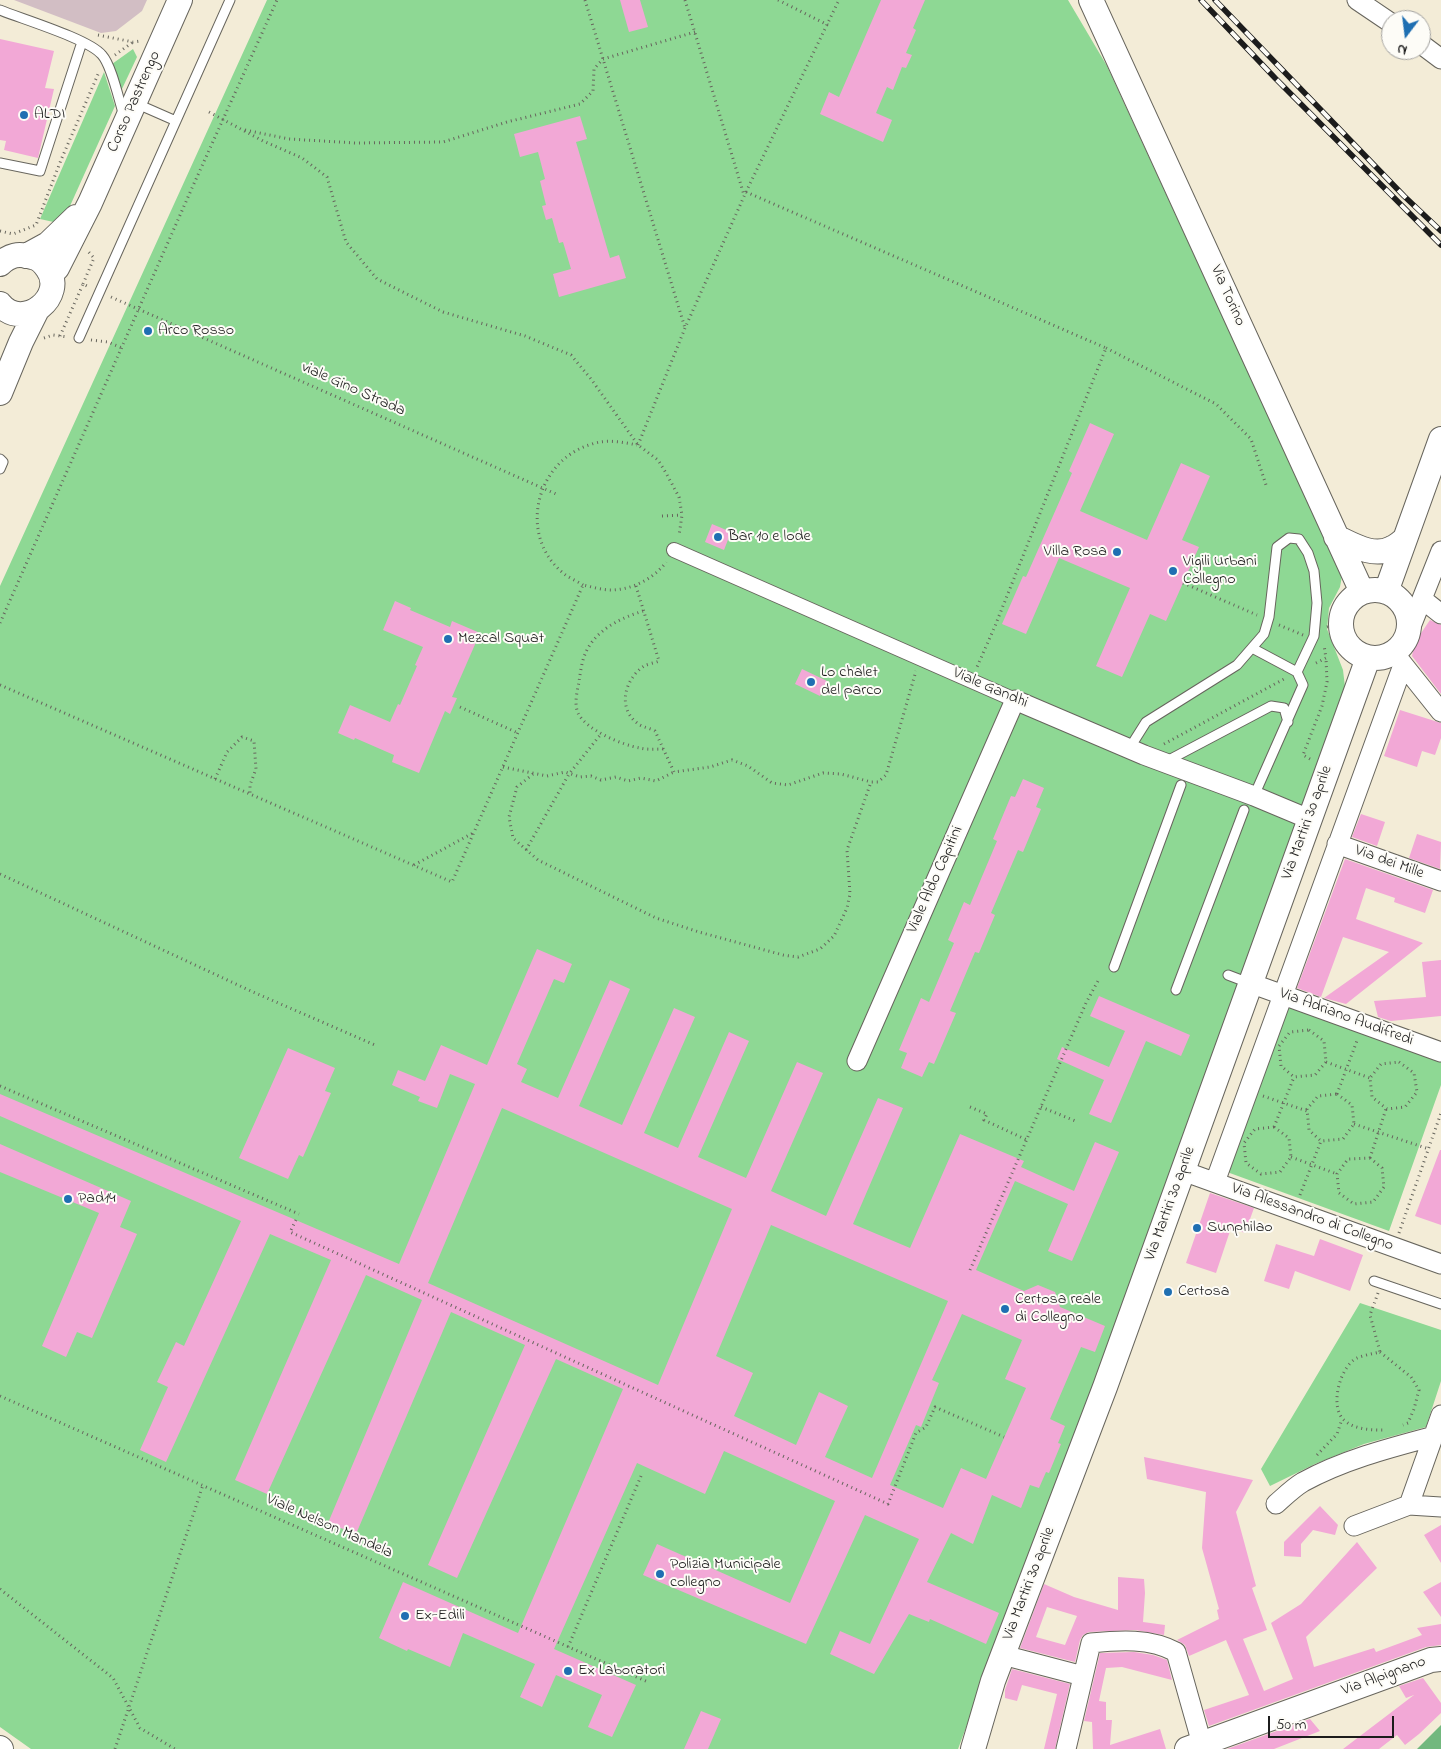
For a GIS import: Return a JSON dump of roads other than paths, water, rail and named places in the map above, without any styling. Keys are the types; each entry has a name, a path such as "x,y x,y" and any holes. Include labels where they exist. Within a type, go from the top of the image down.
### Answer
{"street":[{"name":"Corso Pastrengo","path":"37,310 50,294 53,286 52,274 57,268 90,203 180,0"},
{"name":"Via Torino","path":"1091,0 1362,592"},
{"path":"1357,0 1381,16"},
{"name":"Corso Pastrengo","path":"10,258 48,244 90,203"},
{"path":"10,258 34,257 41,260 52,274"},
{"path":"2,306 18,314 27,314 37,310"},
{"path":"2,306 11,366"},
{"path":"0,394 37,310"},
{"path":"1386,592 1441,439"},
{"path":"1336,537 1370,551 1381,552 1392,549 1405,539"},
{"name":"Viale Gandhi","path":"674,550 920,659 1136,752 1165,762 1249,803 1309,819"},
{"path":"1398,659 1441,551"},
{"path":"1408,634 1409,621 1405,609 1397,598 1386,592 1374,590 1362,592 1351,599 1343,610 1340,622 1342,635 1348,646 1357,654 1368,658 1398,659 1441,712"},
{"path":"1422,599 1441,614"},
{"name":"Via Martiri 30 aprile","path":"973,1749 993,1681 1105,1387 1368,658"},
{"name":"Via Martiri 30 aprile","path":"1215,1182 1338,844 1398,659"},
{"name":"Viale Aldo Capitini","path":"857,1061 1015,700"},
{"name":"Via dei Mille","path":"1338,844 1441,881"},
{"name":"Via Adriano Audifredi","path":"1250,983 1441,1052"},
{"name":"Via Alessandro di Collegno","path":"1183,1171 1441,1264"},
{"path":"1409,1505 1441,1415"},
{"path":"1276,1504 1302,1483 1317,1476 1380,1450 1434,1436"},
{"path":"1354,1526 1409,1505 1441,1507"},
{"path":"1066,1749 1091,1643 1126,1640 1165,1647 1176,1652 1194,1746"},
{"path":"1003,1655 1083,1676"},
{"name":"Via Alpignano","path":"1194,1746 1430,1660 1441,1659"}],"lane":[{"path":"79,338 230,0"},
{"path":"0,10 82,42 98,51 106,62 130,112 176,121"},
{"path":"0,163 40,171 82,42"},
{"path":"0,459 3,462 0,469"},
{"path":"1136,752 1146,722 1237,664 1264,634 1268,620 1277,547 1289,538 1299,539 1308,553 1314,571 1317,603 1313,639 1297,672"},
{"path":"1176,990 1249,803 1288,722 1303,685 1297,672 1252,648"},
{"path":"1165,762 1271,706 1284,708 1288,722"},
{"path":"1114,967 1181,786"},
{"path":"1228,975 1250,983"},
{"path":"1378,1282 1441,1304"}],"railway":[{"path":"1201,0 1275,78 1441,245"},
{"path":"1215,0 1404,196 1441,231"}],"place":[{"name":"ALDI","path":"24,115"},
{"name":"Arco Rosso","path":"148,331"},
{"name":"Bar 10 e lode","path":"718,537"},
{"name":"Villa Rosa","path":"1117,552"},
{"name":"Vigili Urbani Collegno","path":"1173,571"},
{"name":"Mezcal Squat","path":"448,639"},
{"name":"Lo chalet del parco","path":"811,682"},
{"name":"Pad14","path":"68,1199"},
{"name":"Sunphilao","path":"1197,1228"},
{"name":"Certosa","path":"1168,1292"},
{"name":"Certosa reale di Collegno","path":"1005,1309"},
{"name":"Polizia Municipale collegno","path":"660,1574"},
{"name":"Ex-Edili","path":"405,1616"},
{"name":"Ex Laboratori","path":"568,1671"}]}
